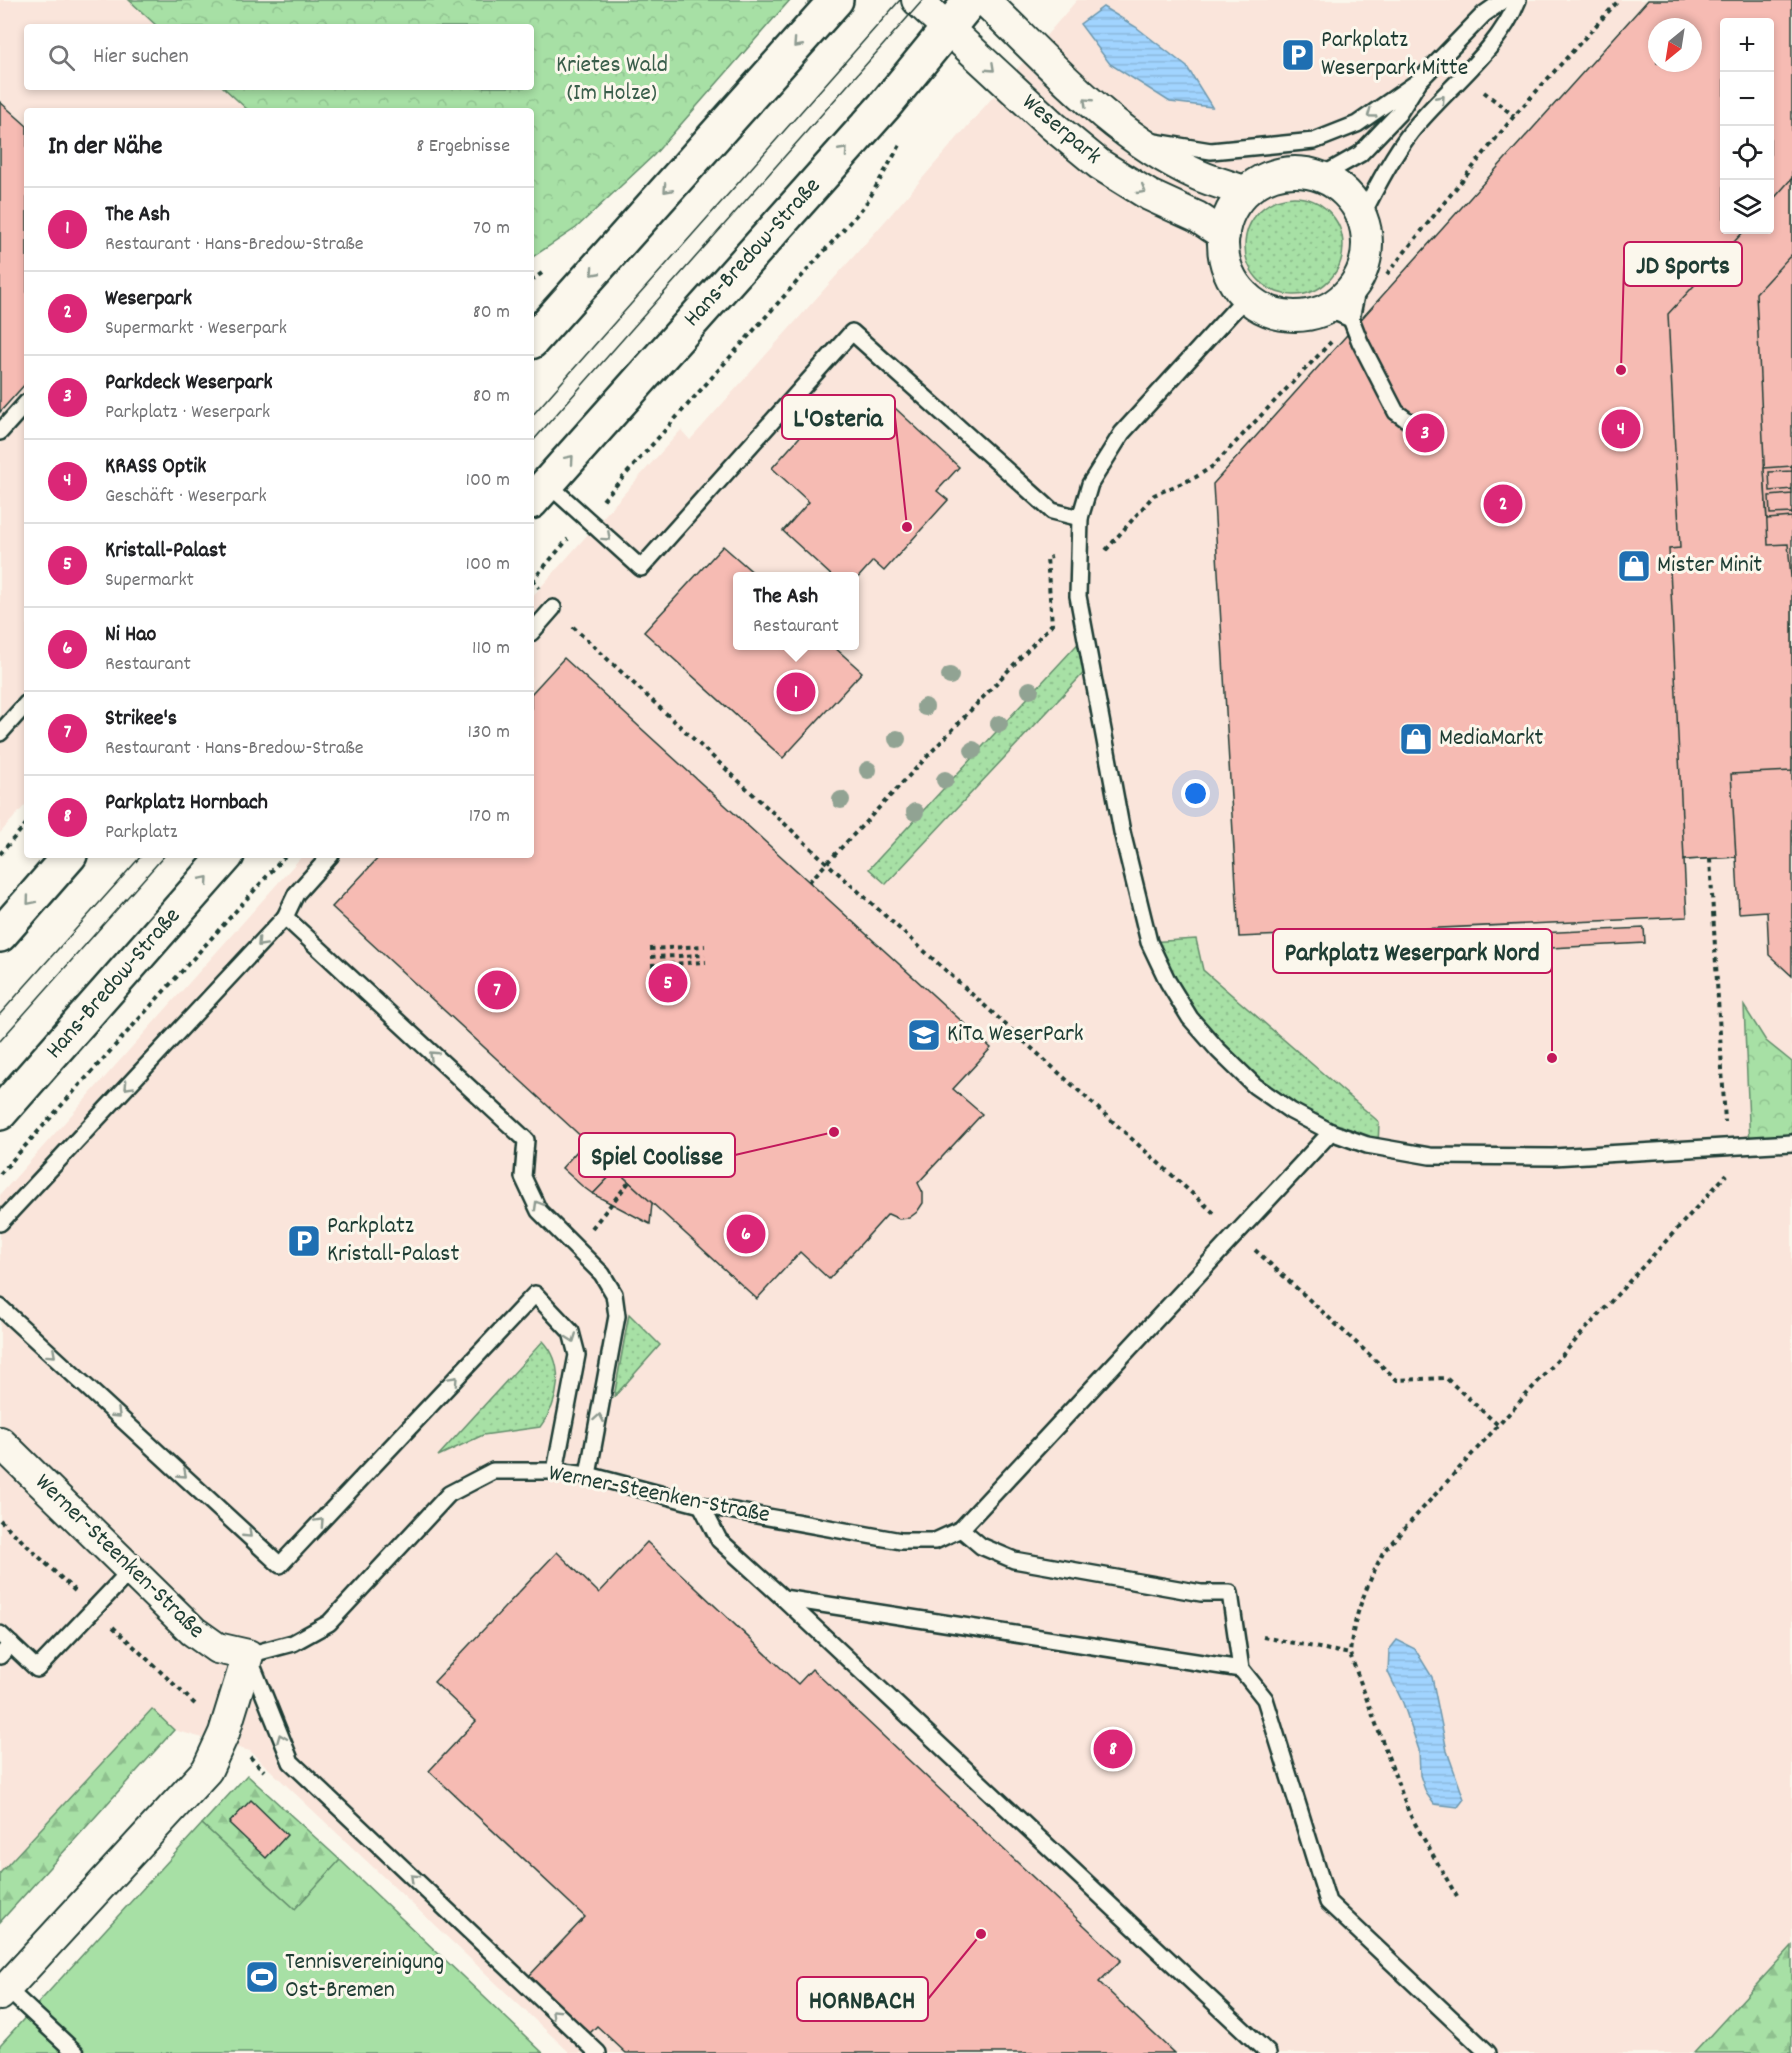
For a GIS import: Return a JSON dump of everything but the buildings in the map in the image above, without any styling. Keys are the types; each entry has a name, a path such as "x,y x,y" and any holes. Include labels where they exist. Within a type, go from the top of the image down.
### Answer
{"main road":[{"path":"534,339 836,0"},
{"name":"Hans-Bredow-Straße","path":"539,493 886,104 971,0"},
{"path":"0,935 67,858"},
{"name":"Hans-Bredow-Straße","path":"0,1113 224,858"}],"street":[{"name":"Weserpark","path":"916,0 1053,126 1099,164 1149,195 1197,217 1224,235"},
{"name":"Weserpark","path":"984,0 1093,108 1133,138 1200,176 1245,191"},
{"path":"1295,172 1321,176 1346,192 1362,216 1368,236 1367,257 1360,276 1347,295 1339,314 1285,316 1264,309 1246,297 1232,279 1224,258 1224,235 1231,211 1245,191 1269,177 1295,172"},
{"name":"Werner-Steenken-Straße","path":"0,1442 193,1631 218,1648 248,1655"},
{"path":"3,1991 207,1770 224,1733 248,1655"}],"lane":[{"path":"1133,138 1211,151 1314,141 1357,123 1419,81 1484,14 1504,0"},
{"path":"1362,216 1380,179 1410,133 1509,24 1518,0"},
{"path":"1321,176 1360,154 1399,113 1419,81"},
{"path":"1246,297 1122,433 1090,484 1080,518 1078,596 1122,832 1149,942 1168,982 1190,1018 1218,1050 1255,1086 1291,1111 1331,1132 1367,1145 1430,1156 1553,1157 1792,1143"},
{"path":"1339,314 1367,356 1396,412 1425,433"},
{"path":"539,493 587,518 641,568 852,332 1052,511 1080,518"},
{"path":"0,432 24,405"},
{"path":"534,630 553,608"},
{"path":"0,733 24,706"},
{"path":"0,1223 285,917 296,894 328,858"},
{"path":"285,917 526,1140 523,1177 539,1211 602,1274 614,1294 617,1316 588,1476"},
{"path":"1331,1132 961,1529 981,1546 1014,1560 1201,1593 1230,1593 1241,1669 1265,1700 1328,1902 1488,2053"},
{"path":"0,1307 280,1565 534,1294 571,1332 577,1355 555,1471"},
{"name":"Werner-Steenken-Straße","path":"248,1655 293,1643 328,1623 449,1494 493,1471 555,1471 588,1476 701,1505 901,1541 935,1541 961,1529"},
{"path":"701,1505 719,1540 1268,2053"},
{"path":"4,1645 37,1669 131,1570"},
{"path":"783,1598 1241,1669"},
{"path":"248,1655 291,1762 598,2053"},
{"path":"3,1991 76,2053"}],"path":[{"path":"1047,558 1104,553 1154,495 1196,477 1213,466 1339,314 1619,0"},
{"path":"534,578 867,204 903,137"},
{"path":"553,608 827,863 1397,1380 1446,1378 1498,1425"},
{"path":"809,882 1052,624"},
{"path":"0,854 24,827"},
{"path":"0,1174 283,858"},
{"path":"1710,859 1726,1147"},
{"path":"650,949 705,946"},
{"path":"651,957 705,955"},
{"path":"651,965 706,962"},
{"path":"1457,1897 1409,1813 1350,1654 1352,1626 1383,1552 1728,1172"},
{"path":"577,1248 629,1182"},
{"path":"1236,1631 1350,1654"}],"shaded area":[{"path":"0,0 129,0 155,24 24,24 24,90 226,90 246,108 24,108 24,806 0,833"},
{"path":"1077,0 1792,0 1792,1946 1694,2053 570,2053 250,1751 174,1730 0,1922 0,1195 300,858 534,858 534,595 681,430 690,440 887,219"}],"green space":[{"name":"Krietes Wald (Im Holze)","path":"129,0 790,0 654,155 576,228 534,256 534,108 246,108 226,90 534,90 534,24 155,24"},
{"path":"1294,197 1313,201 1328,212 1339,227 1343,246 1339,265 1328,280 1313,291 1294,295 1275,291 1260,280 1249,265 1245,246 1249,227 1260,212 1275,201"},
{"path":"1086,635 1092,664 886,884 869,869"},
{"path":"1196,939 1203,970 1379,1122 1378,1147 1331,1132 1218,1050 1149,942"},
{"path":"1744,1006 1766,1041 1792,1062 1792,1143 1750,1146"},
{"path":"629,1314 660,1345 614,1397"},
{"path":"543,1341 555,1361 557,1384 552,1407 540,1427 483,1435 438,1456"},
{"path":"152,1709 174,1730 0,1922 0,1873"},
{"path":"247,1775 340,1860 296,1910 202,1824"},
{"name":"Tennisvereinigung Ost-Bremen","path":"202,1824 295,1909 340,1860 543,2053 0,2053 0,2045"},
{"path":"1792,1946 1792,2053 1694,2053"}],"water":[{"path":"1103,7 1136,27 1187,67 1212,107 1170,102 1110,64 1080,24"},
{"path":"1397,1640 1415,1649 1432,1677 1447,1751 1464,1799 1458,1807 1434,1804 1426,1793 1420,1775 1419,1750 1403,1703 1388,1672 1389,1650"}],"tram line":[{"path":"534,414 900,0"},
{"path":"534,440 923,0"},
{"path":"0,1014 139,858"},
{"path":"0,1041 162,858"}],"place":[{"name":"Parkplatz Weserpark Mitte","path":"1298,55"},
{"name":"JD Sports","path":"1621,370"},
{"name":"KRASS Optik","path":"1621,429"},
{"name":"Parkdeck Weserpark","path":"1425,433"},
{"name":"Weserpark","path":"1503,504"},
{"name":"L'Osteria","path":"907,527"},
{"name":"Mister Minit","path":"1634,566"},
{"name":"The Ash","path":"796,692"},
{"name":"MediaMarkt","path":"1416,739"},
{"name":"Kristall-Palast","path":"668,983"},
{"name":"Strikee's","path":"497,990"},
{"name":"KiTa WeserPark","path":"924,1035"},
{"name":"Parkplatz Weserpark Nord","path":"1552,1058"},
{"name":"Spiel Coolisse","path":"834,1132"},
{"name":"Ni Hao","path":"746,1234"},
{"name":"Parkplatz Kristall-Palast","path":"304,1241"},
{"name":"Parkplatz Hornbach","path":"1113,1749"},
{"name":"HORNBACH","path":"981,1934"},
{"name":"Tennisvereinigung Ost-Bremen","path":"262,1977"}]}
